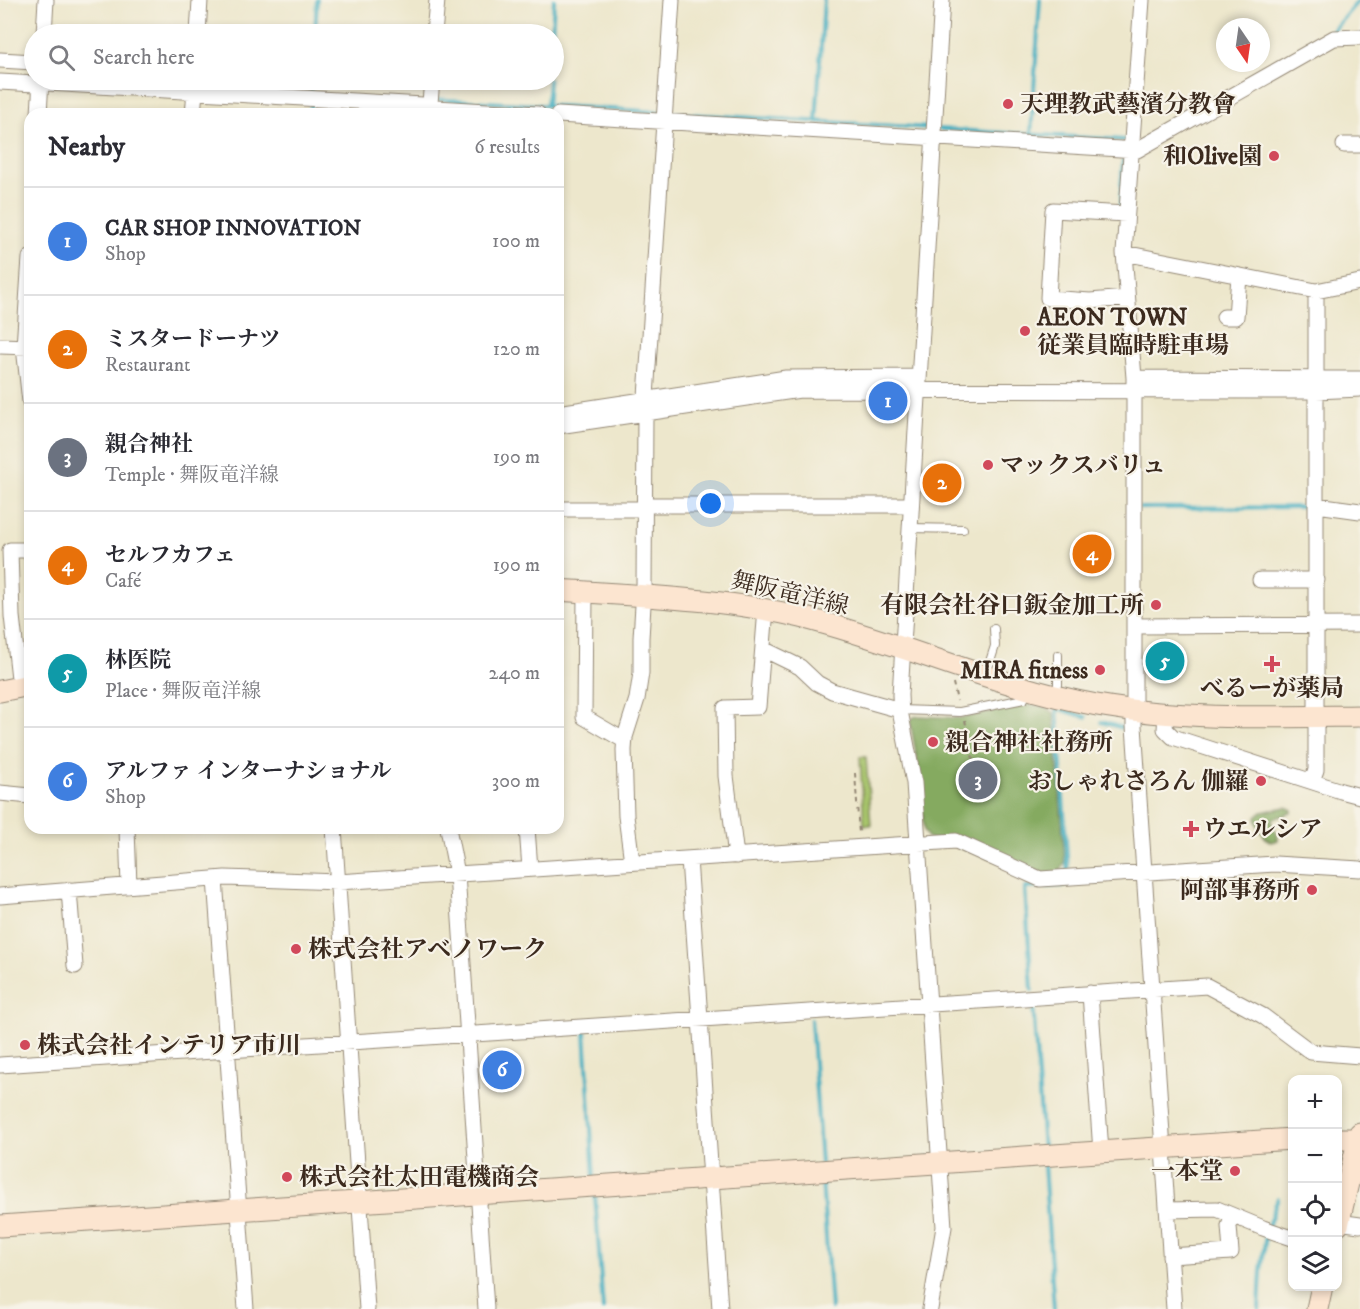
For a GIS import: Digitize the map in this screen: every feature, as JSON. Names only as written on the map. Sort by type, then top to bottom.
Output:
[{"type":"street","points":[[45,24],[46,0]]},
{"type":"street","points":[[199,24],[201,0]]},
{"type":"street","points":[[435,24],[437,0]]},
{"type":"street","points":[[632,862],[625,805],[625,739],[640,682],[644,597],[646,406],[672,0]]},
{"type":"street","points":[[930,1309],[944,1227],[912,770],[900,710],[942,0]]},
{"type":"street","points":[[1142,0],[1124,253],[1133,384],[1134,711],[1174,1309]]},
{"type":"street","points":[[564,115],[665,116],[934,132],[1137,150],[1334,38],[1360,38]]},
{"type":"street","points":[[0,60],[24,61]]},
{"type":"street","points":[[0,82],[24,82]]},
{"type":"street","points":[[39,108],[40,90]]},
{"type":"street","points":[[193,108],[195,90]]},
{"type":"street","points":[[279,90],[430,99],[495,108]]},
{"type":"street","points":[[1344,145],[1360,145]]},
{"type":"street","points":[[1126,214],[1053,210],[1048,298],[1090,301],[1127,298]]},
{"type":"street","points":[[1124,253],[1316,291],[1360,282]]},
{"type":"street","points":[[1224,316],[1236,316],[1239,276]]},
{"type":"street","points":[[1312,781],[1316,770],[1316,291]]},
{"type":"street","points":[[0,346],[24,347]]},
{"type":"street","points":[[1316,385],[1360,379]]},
{"type":"street","points":[[564,413],[800,390],[918,383],[1316,385],[1360,389]]},
{"type":"street","points":[[564,425],[646,406]]},
{"type":"street","points":[[564,509],[911,505]]},
{"type":"street","points":[[1317,505],[1360,512]]},
{"type":"street","points":[[17,688],[5,555],[10,550],[24,550]]},
{"type":"street","points":[[1260,580],[1317,579]]},
{"type":"street","name":"舞阪竜洋線","points":[[564,591],[721,603],[766,609],[820,622],[1028,689],[1134,711],[1212,717],[1360,716]]},
{"type":"street","points":[[585,592],[584,717],[625,739]]},
{"type":"street","points":[[736,856],[726,776],[725,708],[758,707],[766,609]]},
{"type":"street","points":[[1134,626],[1360,625]]},
{"type":"street","points":[[763,649],[800,667],[818,683],[832,691],[900,710]]},
{"type":"street","points":[[1166,714],[1165,729],[1173,737],[1360,796]]},
{"type":"street","points":[[0,793],[24,795]]},
{"type":"street","points":[[127,834],[129,886]]},
{"type":"street","points":[[334,834],[367,1309]]},
{"type":"street","points":[[449,834],[457,874],[486,1309]]},
{"type":"street","points":[[527,834],[530,869]]},
{"type":"street","points":[[0,896],[215,879],[338,882],[956,841],[1040,879],[1275,864],[1360,868]]},
{"type":"street","points":[[689,859],[720,1309]]},
{"type":"street","points":[[215,879],[246,1309]]},
{"type":"street","points":[[69,890],[75,966]]},
{"type":"street","points":[[0,1065],[1207,986],[1263,1016],[1311,1052],[1360,1056]]},
{"type":"street","points":[[1090,993],[1101,1152]]},
{"type":"street","points":[[1342,1202],[1354,1138]]},
{"type":"street","points":[[0,1226],[1288,1139]]},
{"type":"street","points":[[1167,1210],[1217,1209],[1290,1237]]},
{"type":"street","points":[[1170,1256],[1231,1252],[1229,1226],[1233,1216]]},
{"type":"street","points":[[1342,1223],[1360,1225]]},
{"type":"street","points":[[1317,1309],[1321,1291]]},
{"type":"lane","points":[[910,528],[963,529]]},
{"type":"lane","points":[[985,675],[994,646],[994,629]]},
{"type":"lane","points":[[1056,696],[1058,655]]},
{"type":"lane","points":[[900,710],[960,712],[1024,699],[1028,689]]},
{"type":"path","points":[[955,665],[952,676],[960,712]]},
{"type":"path","points":[[966,722],[973,759]]},
{"type":"path","points":[[855,773],[860,847]]},
{"type":"green space","points":[[1024,705],[1044,707],[1054,713],[1065,863],[1060,872],[1047,875],[928,838],[924,830],[919,769],[910,721],[920,716],[960,718]]},
{"type":"green space","points":[[860,757],[866,757],[871,825],[864,825]]},
{"type":"green space","points":[[1286,807],[1292,810],[1291,813],[1272,819],[1278,840],[1271,842],[1260,831],[1256,817],[1262,812]]},
{"type":"waterway","points":[[316,24],[317,0]]},
{"type":"waterway","points":[[553,24],[554,0]]},
{"type":"waterway","points":[[816,122],[824,0]]},
{"type":"waterway","points":[[1031,134],[1040,0]]},
{"type":"waterway","points":[[1328,33],[1359,0]]},
{"type":"waterway","points":[[311,90],[311,95]]},
{"type":"waterway","points":[[547,106],[548,90]]},
{"type":"waterway","points":[[433,99],[662,112]]},
{"type":"waterway","points":[[311,103],[311,108]]},
{"type":"waterway","points":[[670,113],[932,128]]},
{"type":"waterway","points":[[939,129],[1124,140]]},
{"type":"waterway","points":[[1120,207],[1123,160]]},
{"type":"waterway","points":[[1140,508],[1311,507]]},
{"type":"waterway","points":[[1068,872],[1057,708],[1086,717]]},
{"type":"waterway","points":[[1102,722],[1126,729]]},
{"type":"waterway","points":[[1032,990],[1025,888],[1069,885],[1069,882]]},
{"type":"waterway","points":[[1033,1004],[1043,1149]]},
{"type":"waterway","points":[[811,1020],[821,1163]]},
{"type":"waterway","points":[[585,1032],[594,1178]]},
{"type":"waterway","points":[[1044,1164],[1054,1309]]},
{"type":"waterway","points":[[822,1179],[831,1309]]},
{"type":"waterway","points":[[595,1194],[603,1309]]},
{"type":"waterway","points":[[1268,1226],[1278,1198]]},
{"type":"waterway","points":[[1259,1309],[1266,1234]]},
{"type":"place","name":"天理教武藝濱分教會","points":[[1008,104]]},
{"type":"place","name":"和Olive園","points":[[1274,156]]},
{"type":"place","name":"AEON TOWN 従業員臨時駐車場","points":[[1025,331]]},
{"type":"place","name":"CAR SHOP INNOVATION","points":[[888,401]]},
{"type":"place","name":"マックスバリュ","points":[[988,465]]},
{"type":"place","name":"ミスタードーナツ","points":[[942,483]]},
{"type":"place","name":"セルフカフェ","points":[[1092,554]]},
{"type":"place","name":"有限会社谷口鈑金加工所","points":[[1156,605]]},
{"type":"place","name":"林医院","points":[[1165,661]]},
{"type":"place","name":"べるーが薬局","points":[[1272,664]]},
{"type":"place","name":"MIRA fitness","points":[[1100,670]]},
{"type":"place","name":"親合神社社務所","points":[[933,742]]},
{"type":"place","name":"親合神社","points":[[978,780]]},
{"type":"place","name":"おしゃれさろん 伽羅","points":[[1261,781]]},
{"type":"place","name":"ウエルシア","points":[[1191,829]]},
{"type":"place","name":"阿部事務所","points":[[1312,890]]},
{"type":"place","name":"株式会社アベノワーク","points":[[296,949]]},
{"type":"place","name":"株式会社インテリア市川","points":[[25,1045]]},
{"type":"place","name":"アルファ インターナショナル","points":[[502,1070]]},
{"type":"place","name":"一本堂","points":[[1235,1171]]},
{"type":"place","name":"株式会社太田電機商会","points":[[287,1177]]}]
